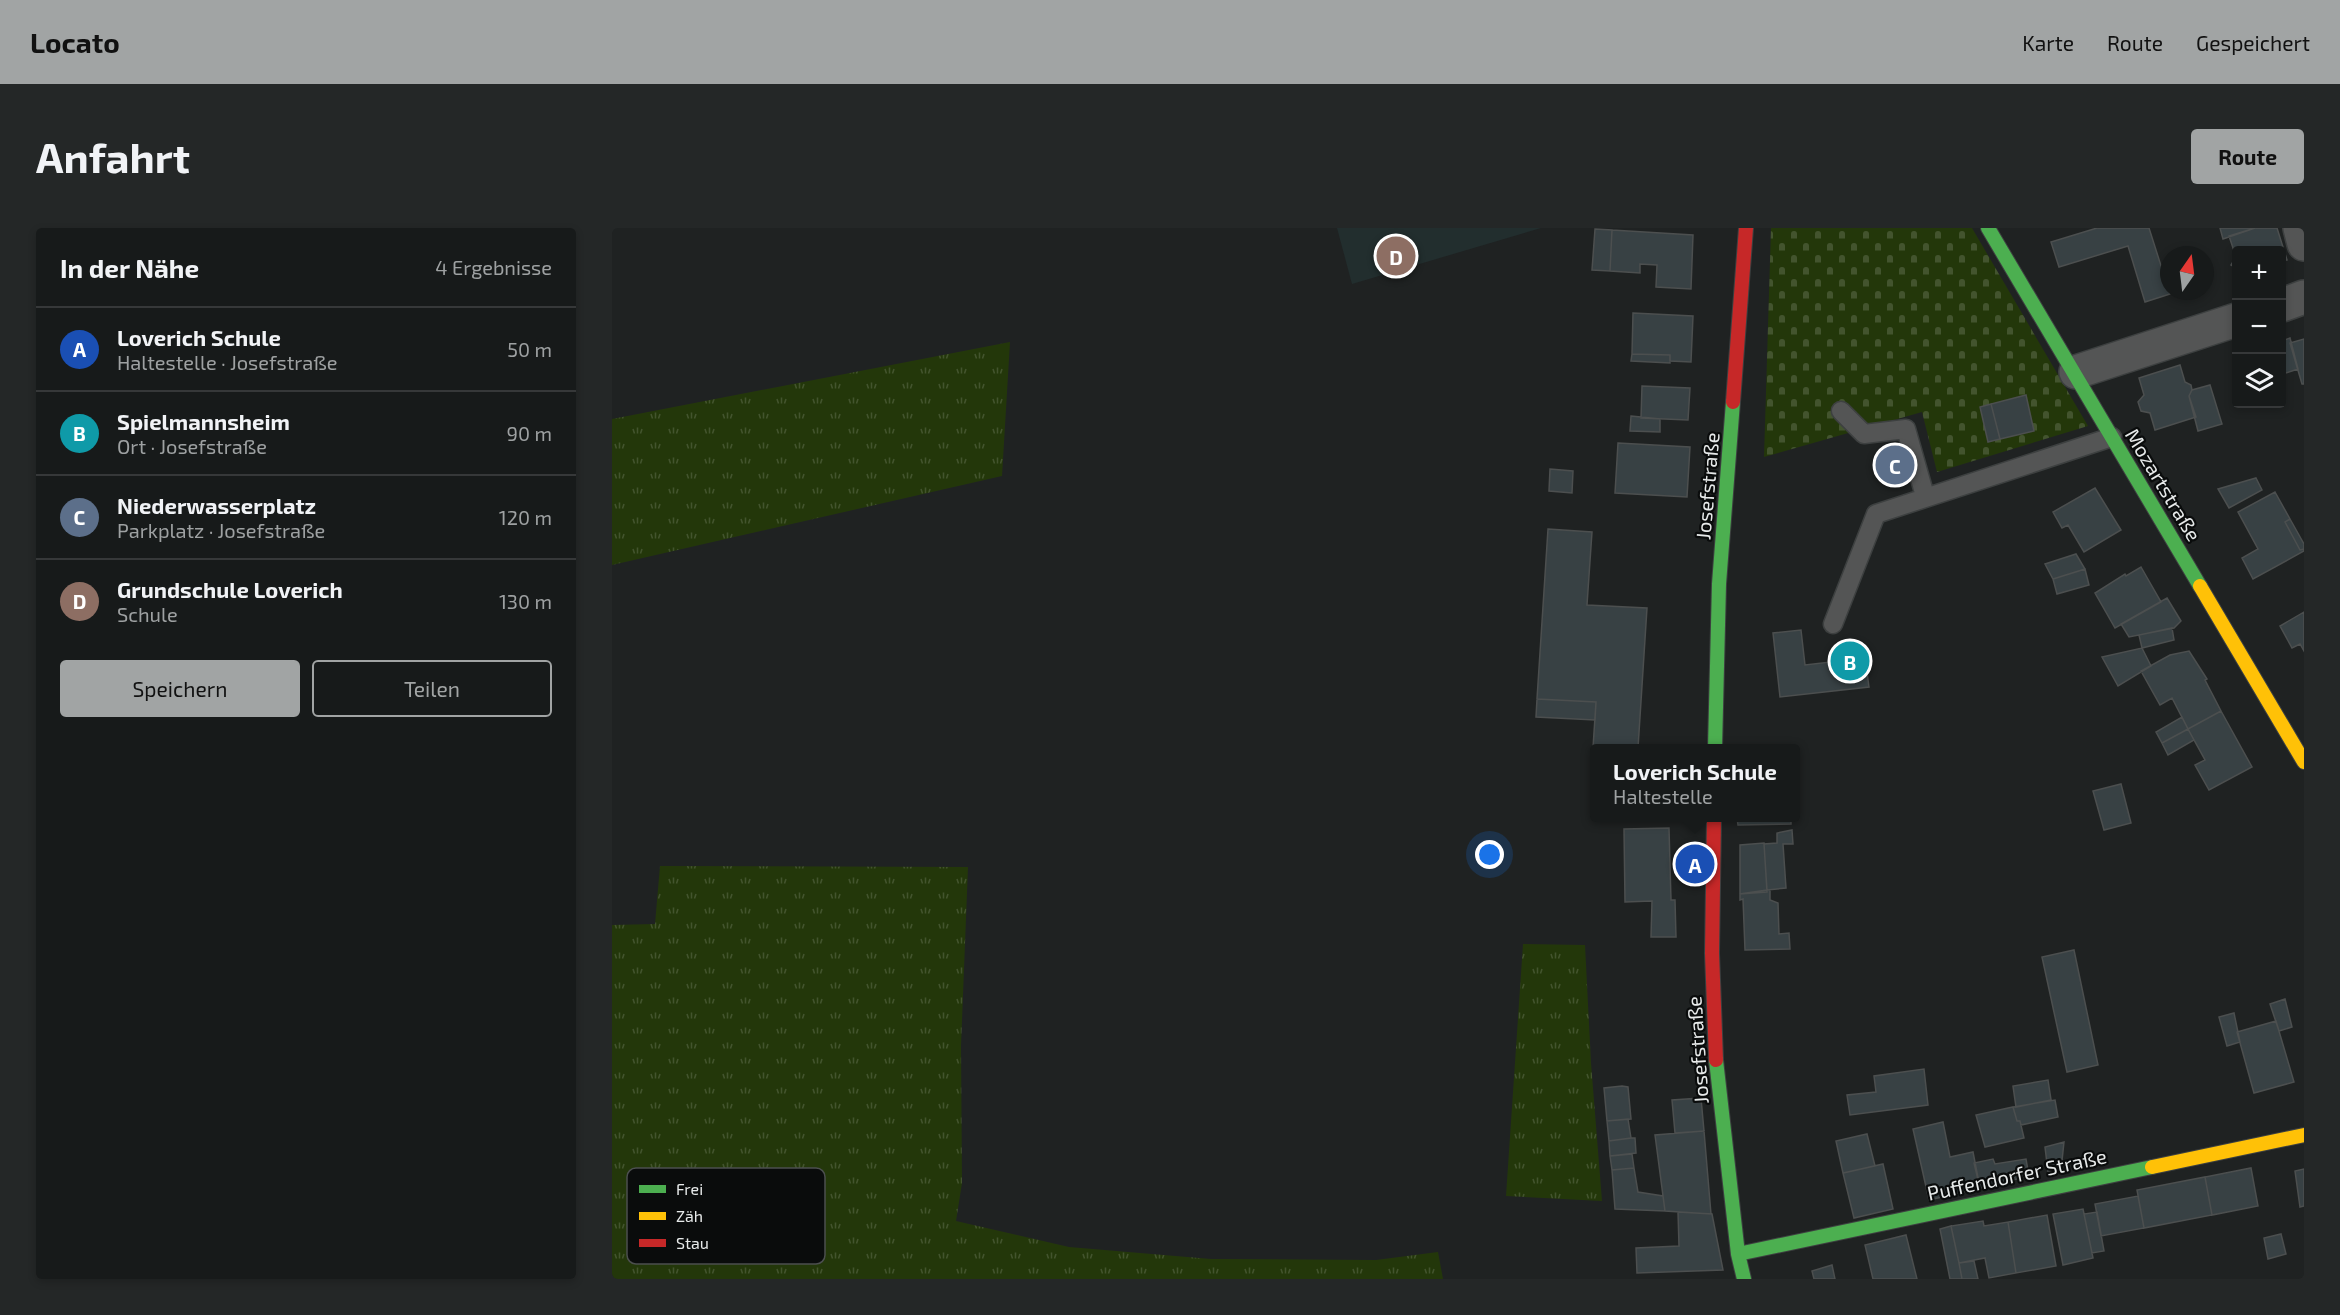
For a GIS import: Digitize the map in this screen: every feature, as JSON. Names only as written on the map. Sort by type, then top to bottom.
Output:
[{"type":"street","name":"Josefstraße","points":[[1715,744],[1719,584],[1746,228]]},
{"type":"street","name":"Mozartstraße","points":[[1988,228],[2076,372],[2304,762]]},
{"type":"street","points":[[2300,228],[2304,244]]},
{"type":"street","points":[[2286,304],[2304,297]]},
{"type":"street","points":[[2076,372],[2232,321]]},
{"type":"street","name":"Josefstraße","points":[[1714,822],[1712,953],[1716,1058],[1737,1254],[1744,1279]]},
{"type":"street","name":"Puffendorfer Straße","points":[[1737,1254],[2304,1135]]},
{"type":"lane","points":[[1841,411],[1864,434],[1906,429],[1925,496]]},
{"type":"lane","points":[[1833,624],[1876,514],[1925,496],[2112,437]]},
{"type":"shaded area","points":[[1337,228],[1541,228],[1352,284]]},
{"type":"green space","points":[[1771,228],[1972,228],[2088,426],[1937,472],[1922,412],[1764,457]]},
{"type":"green space","points":[[1010,342],[1002,476],[612,565],[612,419]]},
{"type":"green space","points":[[660,866],[968,867],[961,1046],[962,1183],[956,1221],[1069,1247],[1211,1259],[1376,1260],[1438,1252],[1443,1279],[612,1279],[612,925],[655,924]]},
{"type":"green space","points":[[1523,944],[1585,945],[1591,1063],[1602,1201],[1506,1196]]},
{"type":"building","points":[[2097,228],[2149,228],[2160,263],[2160,297],[2145,302],[2128,246],[2059,267],[2051,242]]},
{"type":"building","points":[[2220,228],[2255,228],[2223,239]]},
{"type":"building","points":[[2255,228],[2277,228],[2283,246],[2232,246],[2229,236]]},
{"type":"building","points":[[1595,229],[1612,230],[1610,271],[1592,270]]},
{"type":"building","points":[[1612,230],[1693,235],[1691,289],[1656,287],[1657,265],[1640,264],[1640,273],[1610,271]]},
{"type":"building","points":[[1633,313],[1693,316],[1691,362],[1670,361],[1670,355],[1632,354]]},
{"type":"building","points":[[2290,338],[2298,369],[2286,373],[2286,354],[2286,340]]},
{"type":"building","points":[[2304,339],[2304,384],[2302,384],[2290,343]]},
{"type":"building","points":[[1632,354],[1670,355],[1670,363],[1631,361]]},
{"type":"building","points":[[2180,365],[2185,382],[2191,385],[2192,390],[2189,396],[2196,417],[2155,430],[2150,413],[2141,411],[2138,402],[2144,395],[2139,378]]},
{"type":"building","points":[[2210,385],[2222,424],[2198,431],[2189,396],[2192,390]]},
{"type":"building","points":[[1642,386],[1690,388],[1688,420],[1641,418]]},
{"type":"building","points":[[2026,395],[2034,431],[2000,439],[1991,404]]},
{"type":"building","points":[[1991,404],[2000,439],[1988,442],[1980,407]]},
{"type":"building","points":[[1631,416],[1660,419],[1660,432],[1630,431]]},
{"type":"building","points":[[1618,443],[1690,447],[1687,497],[1615,493]]},
{"type":"building","points":[[1550,469],[1573,471],[1572,493],[1549,491]]},
{"type":"building","points":[[2256,478],[2262,490],[2229,508],[2218,489]]},
{"type":"building","points":[[2095,488],[2121,530],[2084,552],[2068,525],[2062,528],[2053,512]]},
{"type":"building","points":[[2275,492],[2290,519],[2285,522],[2300,550],[2304,549],[2304,551],[2253,579],[2242,558],[2258,549],[2238,512]]},
{"type":"building","points":[[2290,519],[2304,544],[2304,549],[2300,550],[2285,522]]},
{"type":"building","points":[[1548,529],[1592,532],[1587,605],[1647,608],[1638,744],[1593,744],[1596,702],[1537,699]]},
{"type":"building","points":[[2076,554],[2085,569],[2053,579],[2045,564]]},
{"type":"building","points":[[2141,567],[2161,602],[2115,628],[2095,593]]},
{"type":"building","points":[[2085,569],[2089,585],[2057,594],[2053,579]]},
{"type":"building","points":[[2167,598],[2181,621],[2174,628],[2129,637],[2121,624]]},
{"type":"building","points":[[2304,612],[2304,651],[2300,644],[2292,648],[2280,626]]},
{"type":"building","points":[[2172,628],[2174,640],[2142,648],[2139,635]]},
{"type":"building","points":[[1801,630],[1805,665],[1865,658],[1869,687],[1780,697],[1773,633]]},
{"type":"building","points":[[2142,648],[2151,666],[2118,686],[2102,657]]},
{"type":"building","points":[[2189,651],[2207,679],[2205,680],[2221,711],[2188,729],[2172,698],[2160,705],[2141,671],[2170,655]]},
{"type":"building","points":[[1537,699],[1596,702],[1595,720],[1536,717]]},
{"type":"building","points":[[2221,711],[2252,767],[2209,790],[2195,765],[2205,760],[2188,729]]},
{"type":"building","points":[[2182,717],[2188,729],[2162,743],[2156,732]]},
{"type":"building","points":[[2188,729],[2194,740],[2168,755],[2162,743]]},
{"type":"building","points":[[2121,784],[2131,823],[2104,830],[2093,791]]},
{"type":"building","points":[[1738,822],[1791,822],[1791,824],[1738,825]]},
{"type":"building","points":[[1669,828],[1671,900],[1675,900],[1676,937],[1651,937],[1652,901],[1625,902],[1624,829]]},
{"type":"building","points":[[1792,830],[1793,844],[1783,844],[1786,888],[1767,890],[1764,844],[1777,843],[1777,833]]},
{"type":"building","points":[[1764,843],[1767,892],[1740,894],[1740,845]]},
{"type":"building","points":[[1770,890],[1770,900],[1778,903],[1779,934],[1789,933],[1790,949],[1745,950],[1743,899],[1740,900],[1740,894]]},
{"type":"building","points":[[2074,950],[2098,1065],[2067,1072],[2042,957]]},
{"type":"building","points":[[2285,999],[2292,1027],[2279,1031],[2270,1004]]},
{"type":"building","points":[[2234,1013],[2240,1042],[2227,1046],[2219,1017]]},
{"type":"building","points":[[2276,1021],[2294,1082],[2254,1093],[2237,1032]]},
{"type":"building","points":[[1924,1069],[1928,1105],[1850,1115],[1847,1095],[1876,1092],[1874,1076]]},
{"type":"building","points":[[2048,1080],[2051,1100],[2016,1107],[2013,1086]]},
{"type":"building","points":[[1628,1087],[1631,1119],[1607,1121],[1604,1088]]},
{"type":"building","points":[[1701,1098],[1704,1131],[1675,1133],[1672,1100]]},
{"type":"building","points":[[2055,1100],[2058,1117],[2021,1125],[2020,1121],[2017,1121],[2013,1107]]},
{"type":"building","points":[[2013,1107],[2017,1121],[2020,1121],[2024,1138],[1985,1147],[1976,1115]]},
{"type":"building","points":[[1628,1119],[1631,1138],[1609,1141],[1607,1121]]},
{"type":"building","points":[[1943,1122],[1950,1157],[1973,1152],[1980,1188],[1929,1200],[1913,1129]]},
{"type":"building","points":[[1704,1131],[1711,1214],[1665,1211],[1655,1135]]},
{"type":"building","points":[[1867,1134],[1875,1166],[1843,1173],[1836,1141]]},
{"type":"building","points":[[1635,1138],[1636,1153],[1610,1156],[1609,1141]]},
{"type":"building","points":[[2064,1142],[2061,1170],[2048,1172],[2045,1147]]},
{"type":"building","points":[[1632,1154],[1634,1168],[1612,1170],[1610,1156]]},
{"type":"building","points":[[1993,1159],[1995,1164],[2026,1159],[2029,1176],[1980,1188],[1974,1163]]},
{"type":"building","points":[[1883,1164],[1893,1209],[1854,1218],[1843,1173]]},
{"type":"building","points":[[1634,1168],[1638,1192],[1663,1196],[1665,1211],[1615,1209],[1612,1170]]},
{"type":"building","points":[[2251,1168],[2258,1206],[2212,1215],[2205,1177]]},
{"type":"building","points":[[2304,1169],[2304,1206],[2300,1207],[2295,1171]]},
{"type":"building","points":[[2205,1177],[2212,1215],[2144,1228],[2137,1190]]},
{"type":"building","points":[[2138,1196],[2144,1228],[2101,1236],[2095,1204]]},
{"type":"building","points":[[2083,1209],[2093,1258],[2063,1265],[2053,1214]]},
{"type":"building","points":[[1678,1212],[1712,1214],[1723,1270],[1637,1273],[1636,1248],[1679,1246]]},
{"type":"building","points":[[2097,1212],[2104,1251],[2092,1253],[2084,1214]]},
{"type":"building","points":[[2047,1215],[2056,1266],[2016,1273],[2008,1222]]},
{"type":"building","points":[[1983,1221],[1984,1226],[2008,1222],[2016,1273],[1989,1278],[1985,1258],[1959,1263],[1951,1226]]},
{"type":"building","points":[[1951,1226],[1962,1279],[1950,1279],[1940,1229]]},
{"type":"building","points":[[2281,1234],[2286,1254],[2268,1259],[2264,1238]]},
{"type":"building","points":[[1906,1235],[1917,1279],[1873,1279],[1865,1245]]},
{"type":"building","points":[[1974,1261],[1978,1279],[1962,1279],[1959,1263]]},
{"type":"building","points":[[1832,1265],[1835,1279],[1814,1279],[1812,1271]]},
{"type":"traffic: fast","points":[[1988,228],[2200,586]]},
{"type":"traffic: fast","points":[[1715,744],[1719,584],[1733,402]]},
{"type":"traffic: fast","points":[[1716,1060],[1738,1254],[1744,1279]]},
{"type":"traffic: fast","points":[[1738,1254],[2152,1167]]},
{"type":"traffic: slow","points":[[2200,586],[2304,762]]},
{"type":"traffic: slow","points":[[2152,1167],[2304,1135]]},
{"type":"traffic: jam","points":[[1733,402],[1746,228]]},
{"type":"traffic: jam","points":[[1714,822],[1712,953],[1716,1060]]},
{"type":"place","name":"Grundschule Loverich","points":[[1396,256]]},
{"type":"place","name":"Niederwasserplatz","points":[[1895,465]]},
{"type":"place","name":"Spielmannsheim","points":[[1850,661]]},
{"type":"place","name":"Loverich Schule","points":[[1695,864]]}]
